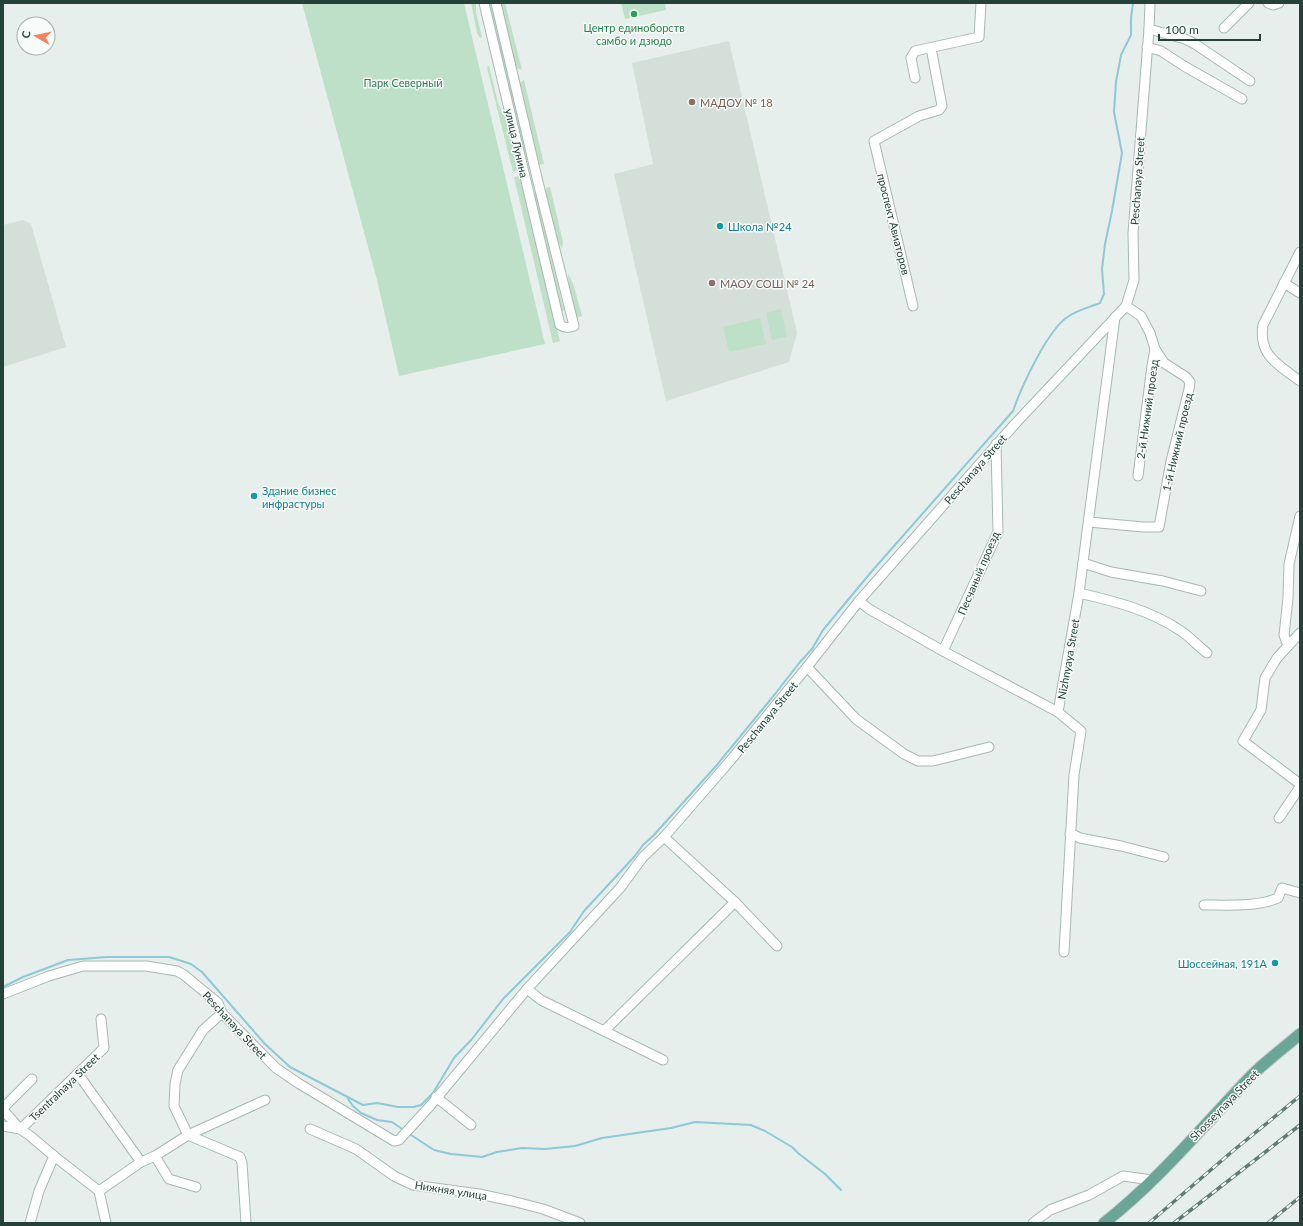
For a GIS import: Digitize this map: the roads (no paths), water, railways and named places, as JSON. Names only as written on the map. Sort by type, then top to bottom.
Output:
[{"type":"main road","name":"Shosseynaya Street","points":[[1104,1223],[1127,1205],[1253,1075],[1300,1034]]},
{"type":"street","name":"улица Лунина","points":[[484,3],[527,185],[538,182],[496,3]]},
{"type":"street","name":"Peschanaya Street","points":[[3,994],[48,976],[83,966],[146,966],[177,971],[218,1003],[222,1013],[276,1068],[298,1083],[394,1140],[399,1140],[430,1106],[526,989],[620,888],[643,857],[664,837],[730,761],[808,667],[859,601],[996,444],[1126,306],[1134,280],[1133,233],[1150,3]]},
{"type":"street","points":[[1224,28],[1249,3]]},
{"type":"street","points":[[1268,3],[1273,5],[1279,3]]},
{"type":"street","points":[[915,78],[910,58],[916,51],[979,37],[981,7]]},
{"type":"street","points":[[1149,29],[1185,39],[1195,44],[1250,81]]},
{"type":"street","points":[[1147,47],[1161,51],[1184,66],[1242,98]]},
{"type":"street","name":"проспект Авиаторов","points":[[913,306],[874,141],[919,116],[939,110],[942,106],[931,48]]},
{"type":"street","points":[[527,185],[560,325],[569,328],[574,326],[538,182]]},
{"type":"street","points":[[1300,252],[1263,325],[1261,335],[1264,348],[1270,358],[1300,381]]},
{"type":"street","points":[[1284,283],[1300,293]]},
{"type":"street","name":"2-й Нижний проезд","points":[[1126,306],[1141,316],[1150,333],[1155,349],[1138,476]]},
{"type":"street","name":"Nizhnyaya Street","points":[[1064,952],[1074,776],[1081,731],[1058,712],[1079,593],[1115,317]]},
{"type":"street","name":"1-й Нижний проезд","points":[[1089,522],[1159,527],[1171,461],[1190,382],[1186,377],[1164,363],[1155,349]]},
{"type":"street","name":"Песчаный проезд","points":[[943,651],[998,532],[996,444]]},
{"type":"street","points":[[1288,646],[1284,635],[1288,598],[1289,564],[1300,516]]},
{"type":"street","points":[[1083,563],[1111,572],[1163,581],[1201,591]]},
{"type":"street","points":[[1079,593],[1118,602],[1159,618],[1181,631],[1207,653]]},
{"type":"street","points":[[859,601],[869,609],[943,651],[1058,712]]},
{"type":"street","points":[[1279,818],[1300,786],[1243,742],[1261,710],[1265,678],[1277,658],[1300,633]]},
{"type":"street","points":[[808,667],[856,719],[904,754],[918,762],[989,747]]},
{"type":"street","points":[[1070,834],[1080,838],[1121,846],[1164,857]]},
{"type":"street","points":[[664,837],[735,902],[778,946]]},
{"type":"street","points":[[1204,905],[1232,905],[1268,902],[1278,898],[1282,888],[1300,893]]},
{"type":"street","points":[[604,1032],[735,902]]},
{"type":"street","points":[[526,989],[541,1000],[663,1060]]},
{"type":"street","points":[[222,1013],[203,1030],[178,1070],[175,1084],[174,1106],[188,1135],[240,1157],[242,1163],[246,1223]]},
{"type":"street","name":"Tsentralnaya Street","points":[[20,1129],[104,1048],[101,1019]]},
{"type":"street","points":[[78,1074],[141,1162]]},
{"type":"street","name":"Tsentralnaya Street","points":[[32,1078],[3,1109],[20,1129],[99,1191]]},
{"type":"street","points":[[436,1097],[471,1125]]},
{"type":"street","points":[[106,1223],[99,1191],[141,1162],[155,1156],[188,1135],[265,1100]]},
{"type":"street","name":"Tsentralnaya Street","points":[[3,1126],[20,1129]]},
{"type":"street","name":"Нижняя улица","points":[[310,1129],[356,1149],[394,1176],[413,1185],[479,1194],[512,1201],[543,1209],[580,1223]]},
{"type":"street","points":[[30,1223],[39,1191],[54,1156]]},
{"type":"street","points":[[155,1156],[169,1179],[196,1187]]},
{"type":"street","points":[[1033,1223],[1050,1210],[1089,1195],[1123,1176],[1152,1180]]},
{"type":"waterway","points":[[3,987],[23,977],[68,960],[107,957],[169,957],[191,964],[202,972],[265,1044],[290,1067],[363,1105],[377,1103],[398,1107],[414,1107],[421,1105],[433,1093],[454,1058],[472,1039],[503,999],[570,932],[584,911],[716,766],[812,649],[823,630],[872,571],[1013,411],[1036,359],[1044,345],[1061,323],[1076,312],[1100,303],[1104,294],[1102,269],[1105,244],[1122,153],[1114,112],[1116,82],[1121,55],[1131,35],[1133,3]]},
{"type":"waterway","points":[[348,1099],[361,1113],[377,1120],[392,1122],[405,1131]]},
{"type":"waterway","points":[[408,1133],[434,1150],[451,1154],[482,1157],[497,1152],[522,1148],[545,1149],[575,1146],[602,1138],[671,1128],[695,1122],[751,1125],[765,1131],[792,1147],[825,1174],[841,1190]]},
{"type":"railway","points":[[1149,1223],[1300,1096]]},
{"type":"railway","points":[[1174,1223],[1300,1125]]},
{"type":"railway","points":[[1268,1223],[1300,1197]]},
{"type":"place","name":"Центр единоборств самбо и дзюдо","points":[[634,14]]},
{"type":"place","name":"МАДОУ № 18","points":[[692,102]]},
{"type":"place","name":"Школа №24","points":[[720,226]]},
{"type":"place","name":"МАОУ СОШ № 24","points":[[712,283]]},
{"type":"place","name":"Здание бизнес инфрастуры","points":[[254,496]]},
{"type":"place","name":"Шоссейная, 191А","points":[[1275,963]]},
{"type":"park label","name":"Парк Северный","points":[[403,82]]}]
